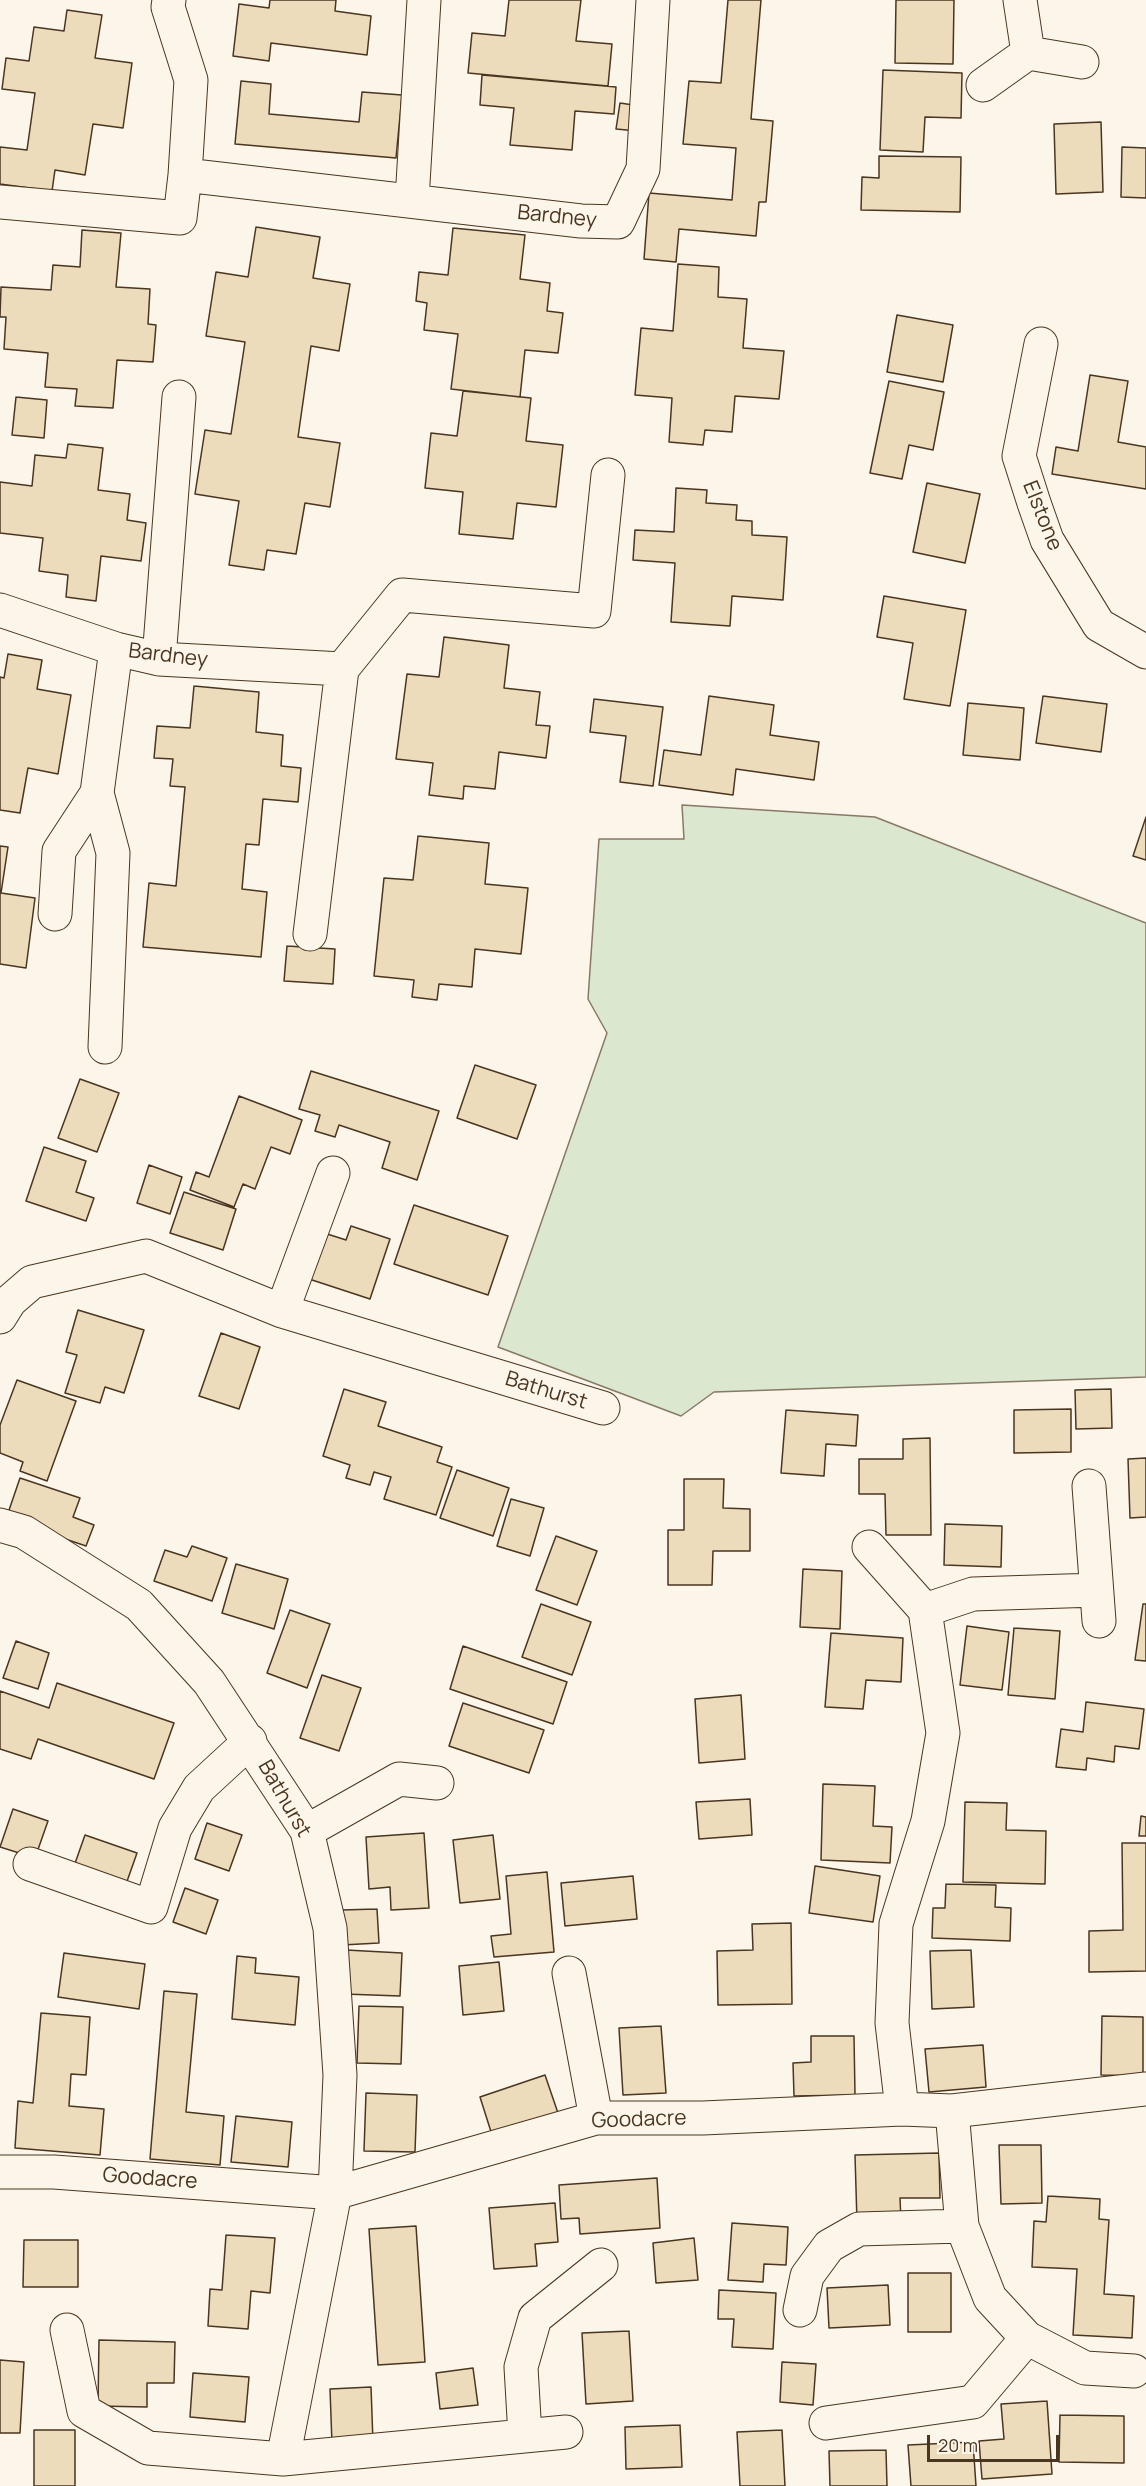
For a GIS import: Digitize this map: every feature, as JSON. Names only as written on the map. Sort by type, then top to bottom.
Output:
[{"type":"street","points":[[0,202],[180,218],[191,80],[168,7],[170,0]]},
{"type":"street","points":[[412,200],[424,0]]},
{"type":"street","name":"Bardney","points":[[185,175],[581,221],[618,222],[643,169],[653,0]]},
{"type":"street","points":[[1020,0],[1028,53]]},
{"type":"street","points":[[983,85],[1028,53],[1082,62]]},
{"type":"street","name":"Elstone","points":[[1041,344],[1019,456],[1034,503],[1047,540],[1099,625],[1146,652]]},
{"type":"street","points":[[159,659],[179,397]]},
{"type":"street","points":[[310,934],[342,669],[402,595],[594,611],[608,475]]},
{"type":"street","name":"Bardney","points":[[0,610],[6,614],[116,649],[159,659],[342,669]]},
{"type":"street","points":[[105,1047],[113,853],[97,793],[116,649]]},
{"type":"street","points":[[55,914],[59,851],[97,793]]},
{"type":"street","points":[[282,1311],[333,1173]]},
{"type":"street","name":"Bathurst","points":[[0,1317],[10,1301],[32,1282],[146,1256],[282,1311],[603,1408]]},
{"type":"street","points":[[925,1610],[973,1594],[1097,1605],[1089,1486]]},
{"type":"street","name":"Bathurst","points":[[0,1526],[24,1532],[139,1605],[209,1682],[250,1741],[307,1831],[331,1940],[340,2076],[335,2193]]},
{"type":"street","points":[[870,1547],[925,1610],[943,1733],[928,1821],[896,1924],[892,2023],[902,2109]]},
{"type":"street","points":[[30,1864],[151,1907],[175,1828],[199,1788],[250,1741]]},
{"type":"street","points":[[307,1831],[399,1779],[437,1783]]},
{"type":"street","points":[[569,1972],[596,2118]]},
{"type":"street","name":"Goodacre","points":[[0,2172],[54,2172],[335,2193],[596,2118],[703,2118],[902,2109],[952,2110],[1146,2089]]},
{"type":"street","points":[[952,2110],[962,2226],[990,2298],[1027,2338],[1085,2368],[1134,2371]]},
{"type":"street","points":[[283,2459],[335,2193]]},
{"type":"street","points":[[800,2310],[807,2276],[829,2247],[859,2229],[962,2226]]},
{"type":"street","points":[[525,2436],[521,2367],[535,2318],[601,2265]]},
{"type":"street","points":[[67,2330],[84,2411],[148,2448],[283,2459],[566,2432]]},
{"type":"street","points":[[826,2423],[973,2402],[1027,2338]]},
{"type":"green space","points":[[682,805],[875,817],[1146,923],[1146,1377],[714,1392],[681,1416],[498,1347],[607,1033],[588,999],[599,839],[684,839]]},
{"type":"building","points":[[270,0],[336,0],[335,11],[371,16],[367,55],[271,43],[269,61],[233,56],[239,4],[269,8]]},
{"type":"building","points":[[509,0],[581,0],[576,41],[612,44],[608,86],[468,73],[472,33],[505,36]]},
{"type":"building","points":[[728,0],[761,0],[751,119],[773,121],[766,202],[759,202],[756,236],[679,229],[676,262],[644,259],[649,193],[732,200],[736,148],[683,144],[689,81],[721,83]]},
{"type":"building","points":[[896,0],[954,0],[953,64],[895,63]]},
{"type":"building","points":[[67,10],[102,15],[95,58],[132,63],[123,128],[93,124],[85,175],[55,170],[52,191],[0,184],[0,147],[27,150],[35,93],[2,89],[6,58],[29,61],[34,27],[64,31]]},
{"type":"building","points":[[883,70],[962,73],[961,118],[925,117],[923,152],[880,150]]},
{"type":"building","points":[[482,75],[616,87],[614,114],[575,111],[572,150],[510,145],[514,108],[480,105]]},
{"type":"building","points":[[241,81],[271,84],[269,114],[359,122],[362,92],[402,95],[396,158],[235,144]]},
{"type":"building","points":[[620,103],[640,106],[637,131],[616,129]]},
{"type":"building","points":[[1101,122],[1103,192],[1056,194],[1054,124]]},
{"type":"building","points":[[1122,147],[1146,148],[1146,198],[1121,197]]},
{"type":"building","points":[[879,156],[961,157],[960,212],[861,210],[862,177],[879,178]]},
{"type":"building","points":[[256,227],[320,237],[313,278],[350,284],[339,351],[311,346],[298,437],[340,443],[330,507],[305,503],[296,554],[267,550],[264,570],[229,565],[239,501],[195,494],[205,430],[231,434],[245,342],[206,336],[216,272],[248,277]]},
{"type":"building","points":[[453,228],[525,235],[520,279],[550,283],[547,311],[563,313],[558,353],[525,350],[520,397],[451,389],[458,334],[424,330],[427,303],[416,301],[419,272],[448,275]]},
{"type":"building","points":[[82,230],[121,233],[116,287],[150,289],[148,324],[156,325],[153,362],[117,360],[113,408],[75,406],[77,389],[45,387],[48,353],[4,349],[6,317],[0,317],[1,287],[51,290],[53,265],[80,267]]},
{"type":"building","points":[[678,264],[719,267],[718,297],[747,299],[743,348],[784,351],[779,399],[735,396],[732,432],[705,430],[703,445],[669,442],[672,398],[635,395],[641,328],[673,331]]},
{"type":"building","points":[[897,315],[953,325],[943,382],[887,372]]},
{"type":"building","points":[[1090,375],[1128,381],[1118,442],[1146,447],[1146,489],[1052,474],[1056,447],[1078,451]]},
{"type":"building","points":[[889,381],[944,392],[933,450],[909,445],[902,479],[870,473]]},
{"type":"building","points":[[463,391],[531,398],[526,441],[563,445],[556,507],[517,503],[513,539],[459,534],[463,492],[425,488],[431,433],[457,436]]},
{"type":"building","points":[[16,397],[47,400],[44,438],[12,435]]},
{"type":"building","points":[[68,444],[103,448],[98,490],[130,494],[127,520],[146,523],[141,561],[101,556],[96,601],[66,597],[68,575],[39,571],[43,538],[0,533],[0,482],[32,486],[35,455],[66,458]]},
{"type":"building","points":[[927,483],[980,494],[965,563],[913,552]]},
{"type":"building","points":[[676,488],[707,490],[706,503],[737,505],[736,520],[752,521],[752,535],[787,537],[783,600],[732,596],[730,626],[671,622],[675,563],[633,560],[635,530],[674,532]]},
{"type":"building","points":[[884,596],[966,610],[950,706],[904,699],[913,643],[877,637]]},
{"type":"building","points":[[444,637],[509,645],[504,688],[540,692],[536,725],[550,726],[546,758],[499,752],[495,789],[464,786],[463,799],[429,795],[433,763],[396,759],[407,674],[439,677]]},
{"type":"building","points":[[8,654],[42,660],[37,689],[71,695],[58,774],[28,768],[20,813],[0,810],[0,677],[4,678]]},
{"type":"building","points":[[194,686],[259,692],[256,732],[283,735],[281,766],[301,768],[298,802],[263,799],[259,845],[246,844],[242,889],[267,892],[261,957],[143,947],[149,883],[176,886],[185,787],[170,786],[173,759],[154,758],[157,726],[190,728]]},
{"type":"building","points":[[709,696],[774,705],[770,735],[819,742],[814,780],[736,769],[733,795],[659,785],[664,750],[701,755]]},
{"type":"building","points":[[1043,696],[1107,704],[1101,752],[1036,743]]},
{"type":"building","points":[[594,699],[663,707],[653,786],[620,782],[626,736],[590,732]]},
{"type":"building","points":[[968,703],[1024,708],[1020,760],[963,755]]},
{"type":"building","points":[[1146,817],[1146,860],[1133,856]]},
{"type":"building","points":[[418,836],[489,843],[485,884],[528,888],[521,954],[475,949],[472,987],[439,984],[437,1000],[412,997],[414,980],[374,976],[384,878],[413,880]]},
{"type":"building","points":[[0,846],[8,847],[1,893],[35,898],[26,968],[0,964]]},
{"type":"building","points":[[287,946],[335,949],[333,984],[284,981]]},
{"type":"building","points":[[475,1065],[536,1085],[517,1139],[457,1118]]},
{"type":"building","points":[[311,1071],[439,1111],[417,1180],[382,1168],[390,1142],[339,1125],[335,1137],[315,1131],[320,1115],[299,1109]]},
{"type":"building","points":[[80,1079],[119,1093],[97,1152],[58,1138]]},
{"type":"building","points":[[239,1096],[302,1120],[290,1154],[271,1147],[255,1189],[243,1184],[234,1207],[190,1190],[196,1172],[209,1177]]},
{"type":"building","points":[[44,1147],[86,1161],[76,1192],[94,1198],[86,1221],[26,1201]]},
{"type":"building","points":[[149,1165],[182,1177],[170,1214],[137,1203]]},
{"type":"building","points":[[184,1192],[236,1209],[223,1250],[170,1233]]},
{"type":"building","points":[[414,1205],[508,1236],[488,1295],[394,1264]]},
{"type":"building","points":[[351,1226],[390,1239],[370,1299],[306,1278],[321,1232],[346,1240]]},
{"type":"building","points":[[78,1310],[144,1330],[124,1393],[105,1387],[100,1403],[65,1393],[77,1355],[66,1352]]},
{"type":"building","points":[[221,1333],[260,1347],[239,1409],[199,1396]]},
{"type":"building","points":[[17,1380],[76,1401],[47,1481],[20,1471],[23,1462],[0,1453],[0,1425]]},
{"type":"building","points":[[344,1389],[386,1402],[378,1426],[442,1447],[437,1462],[452,1467],[436,1515],[384,1499],[391,1477],[374,1472],[370,1485],[346,1478],[350,1465],[323,1456]]},
{"type":"building","points":[[1111,1389],[1112,1428],[1076,1429],[1075,1390]]},
{"type":"building","points":[[1071,1409],[1071,1452],[1014,1453],[1014,1410]]},
{"type":"building","points":[[786,1410],[858,1415],[856,1446],[826,1444],[824,1476],[781,1473]]},
{"type":"building","points":[[930,1438],[931,1535],[886,1535],[885,1494],[859,1494],[859,1459],[903,1459],[903,1439]]},
{"type":"building","points":[[1146,1458],[1146,1517],[1130,1518],[1128,1459]]},
{"type":"building","points":[[457,1470],[509,1488],[493,1536],[440,1518]]},
{"type":"building","points":[[20,1478],[80,1498],[73,1517],[94,1525],[86,1546],[6,1519]]},
{"type":"building","points":[[684,1479],[724,1479],[723,1508],[750,1509],[750,1551],[713,1551],[712,1585],[668,1585],[668,1530],[684,1530]]},
{"type":"building","points":[[511,1499],[544,1508],[530,1556],[497,1546]]},
{"type":"building","points":[[945,1524],[1002,1526],[1001,1567],[944,1565]]},
{"type":"building","points":[[556,1536],[597,1551],[577,1605],[536,1590]]},
{"type":"building","points":[[192,1546],[227,1558],[212,1601],[154,1581],[165,1550],[187,1557]]},
{"type":"building","points":[[236,1564],[288,1579],[274,1629],[222,1613]]},
{"type":"building","points":[[803,1569],[842,1571],[840,1629],[800,1627]]},
{"type":"building","points":[[541,1604],[591,1622],[572,1675],[522,1657]]},
{"type":"building","points":[[1143,1604],[1146,1604],[1146,1661],[1135,1660]]},
{"type":"building","points":[[290,1610],[330,1624],[307,1688],[267,1673]]},
{"type":"building","points":[[967,1626],[1009,1632],[1002,1690],[960,1685]]},
{"type":"building","points":[[1014,1628],[1060,1631],[1055,1699],[1008,1695]]},
{"type":"building","points":[[831,1633],[903,1638],[901,1682],[866,1680],[863,1709],[825,1707]]},
{"type":"building","points":[[16,1641],[49,1653],[38,1689],[3,1678]]},
{"type":"building","points":[[463,1646],[567,1682],[553,1724],[450,1689]]},
{"type":"building","points":[[322,1675],[361,1688],[339,1751],[300,1738]]},
{"type":"building","points":[[57,1683],[174,1723],[154,1779],[38,1739],[31,1759],[0,1749],[0,1691],[49,1708]]},
{"type":"building","points":[[741,1695],[745,1759],[699,1763],[695,1699]]},
{"type":"building","points":[[1086,1702],[1144,1709],[1139,1749],[1115,1746],[1114,1762],[1087,1758],[1086,1770],[1056,1767],[1061,1729],[1083,1732]]},
{"type":"building","points":[[463,1703],[544,1730],[529,1773],[449,1746]]},
{"type":"building","points":[[823,1784],[875,1786],[873,1826],[892,1827],[890,1863],[821,1860]]},
{"type":"building","points":[[750,1799],[752,1835],[699,1839],[696,1802]]},
{"type":"building","points":[[965,1802],[1007,1803],[1006,1830],[1046,1831],[1045,1884],[963,1882]]},
{"type":"building","points":[[13,1809],[48,1821],[35,1858],[0,1847]]},
{"type":"building","points":[[1141,1816],[1146,1817],[1146,1836],[1139,1836]]},
{"type":"building","points":[[207,1823],[242,1835],[229,1871],[195,1859]]},
{"type":"building","points":[[424,1833],[429,1908],[391,1910],[390,1887],[369,1889],[366,1837]]},
{"type":"building","points":[[85,1835],[137,1853],[125,1887],[73,1869]]},
{"type":"building","points":[[493,1835],[500,1899],[460,1903],[453,1840]]},
{"type":"building","points":[[1122,1843],[1146,1843],[1146,1971],[1089,1972],[1089,1931],[1123,1930]]},
{"type":"building","points":[[815,1866],[880,1876],[873,1922],[809,1913]]},
{"type":"building","points":[[547,1872],[554,1952],[494,1957],[491,1936],[511,1934],[506,1876]]},
{"type":"building","points":[[633,1876],[637,1919],[565,1926],[561,1883]]},
{"type":"building","points":[[946,1884],[996,1885],[995,1907],[1011,1908],[1010,1941],[932,1938],[933,1908],[945,1908]]},
{"type":"building","points":[[185,1888],[218,1900],[206,1934],[173,1922]]},
{"type":"building","points":[[377,1909],[379,1943],[342,1945],[341,1910]]},
{"type":"building","points":[[791,1923],[792,2004],[718,2005],[717,1951],[753,1950],[752,1924]]},
{"type":"building","points":[[346,1950],[402,1953],[400,1996],[344,1994]]},
{"type":"building","points":[[971,1950],[974,2007],[932,2009],[930,1951]]},
{"type":"building","points":[[64,1953],[145,1964],[139,2009],[58,1997]]},
{"type":"building","points":[[237,1956],[256,1958],[255,1973],[299,1977],[295,2025],[232,2019]]},
{"type":"building","points":[[499,1962],[504,2011],[463,2015],[459,1966]]},
{"type":"building","points":[[164,1991],[197,1994],[186,2112],[224,2116],[220,2165],[150,2159]]},
{"type":"building","points":[[359,2006],[403,2007],[401,2064],[357,2063]]},
{"type":"building","points":[[41,2013],[90,2017],[86,2075],[71,2074],[69,2106],[104,2109],[100,2155],[15,2148],[18,2101],[33,2103]]},
{"type":"building","points":[[1102,2016],[1143,2017],[1143,2076],[1101,2075]]},
{"type":"building","points":[[661,2026],[666,2093],[623,2095],[619,2028]]},
{"type":"building","points":[[811,2036],[854,2036],[855,2095],[794,2096],[793,2063],[811,2062]]},
{"type":"building","points":[[983,2045],[986,2087],[929,2092],[925,2049]]},
{"type":"building","points":[[545,2075],[559,2116],[493,2138],[480,2097]]},
{"type":"building","points":[[366,2093],[417,2095],[415,2152],[364,2151]]},
{"type":"building","points":[[236,2116],[292,2122],[288,2167],[231,2162]]},
{"type":"building","points":[[999,2145],[1041,2145],[1042,2203],[1001,2204]]},
{"type":"building","points":[[939,2153],[940,2198],[900,2198],[901,2221],[857,2222],[855,2155]]},
{"type":"building","points":[[657,2178],[660,2228],[580,2234],[579,2218],[561,2219],[559,2185]]},
{"type":"building","points":[[1048,2196],[1100,2199],[1099,2219],[1109,2220],[1104,2294],[1134,2296],[1132,2338],[1073,2335],[1077,2269],[1032,2267],[1034,2221],[1046,2222]]},
{"type":"building","points":[[555,2203],[558,2242],[535,2244],[537,2266],[494,2269],[489,2208]]},
{"type":"building","points":[[732,2223],[788,2227],[786,2265],[764,2264],[763,2282],[728,2280]]},
{"type":"building","points":[[416,2226],[425,2362],[378,2365],[369,2229]]},
{"type":"building","points":[[226,2235],[275,2238],[270,2293],[251,2291],[248,2329],[208,2326],[210,2289],[222,2290]]},
{"type":"building","points":[[694,2238],[698,2280],[656,2283],[653,2243]]},
{"type":"building","points":[[24,2240],[78,2240],[78,2287],[23,2287]]},
{"type":"building","points":[[908,2273],[951,2273],[951,2332],[908,2332]]},
{"type":"building","points":[[888,2285],[890,2325],[829,2328],[827,2288]]},
{"type":"building","points":[[719,2290],[776,2293],[773,2349],[732,2347],[734,2319],[718,2319]]},
{"type":"building","points":[[629,2331],[633,2401],[586,2404],[582,2333]]},
{"type":"building","points":[[99,2340],[175,2342],[174,2383],[147,2383],[147,2407],[98,2406]]},
{"type":"building","points":[[0,2360],[24,2362],[20,2433],[0,2433]]},
{"type":"building","points":[[782,2362],[816,2364],[813,2405],[780,2402]]},
{"type":"building","points":[[473,2368],[478,2405],[440,2409],[436,2373]]},
{"type":"building","points":[[193,2373],[249,2377],[245,2422],[190,2417]]},
{"type":"building","points":[[371,2387],[373,2442],[332,2444],[330,2389]]},
{"type":"building","points":[[1047,2401],[1052,2474],[982,2479],[979,2441],[1004,2439],[1001,2404]]},
{"type":"building","points":[[1060,2415],[1124,2416],[1124,2463],[1059,2462]]},
{"type":"building","points":[[680,2425],[682,2467],[626,2469],[625,2427]]},
{"type":"building","points":[[34,2430],[75,2430],[75,2486],[34,2486]]},
{"type":"building","points":[[782,2430],[785,2486],[740,2486],[737,2432]]},
{"type":"building","points":[[973,2442],[976,2486],[911,2486],[908,2445]]},
{"type":"building","points":[[886,2450],[887,2486],[830,2486],[829,2451]]}]
